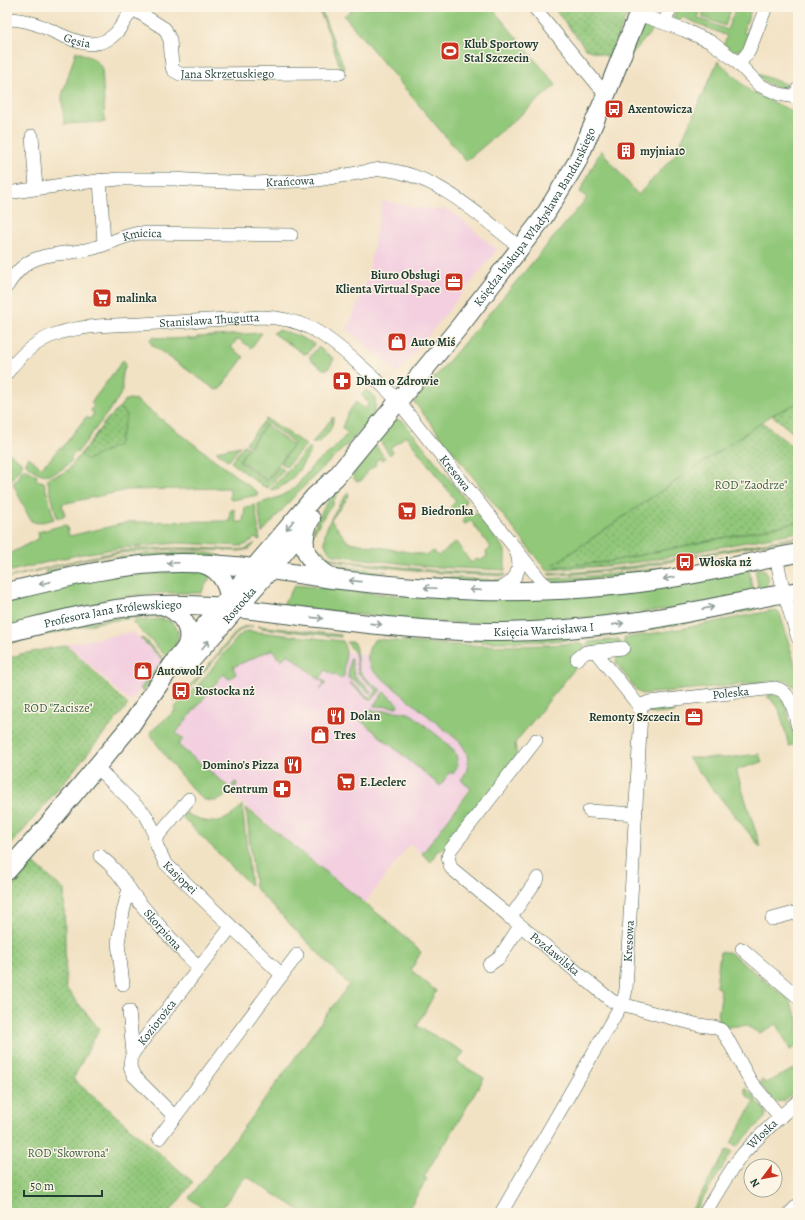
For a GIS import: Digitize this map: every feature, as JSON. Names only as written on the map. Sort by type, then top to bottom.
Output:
[{"type":"street","points":[[534,7],[606,95]]},
{"type":"street","points":[[664,23],[671,7]]},
{"type":"street","points":[[739,64],[749,51],[766,7]]},
{"type":"street","name":"Gęsia","points":[[7,19],[33,23],[78,42],[95,44],[102,42],[116,34],[133,8]]},
{"type":"street","name":"Jana Skrzetuskiego","points":[[133,8],[165,29],[170,40],[173,70],[180,74],[340,73]]},
{"type":"street","name":"Księdza biskupa Władysława Bandurskiego","points":[[398,401],[460,326],[543,218],[577,162],[640,11],[664,23],[710,42],[727,53],[759,85],[767,89],[795,97],[798,89]]},
{"type":"street","points":[[32,136],[36,188]]},
{"type":"street","name":"Krańcowa","points":[[7,193],[100,180],[151,178],[255,183],[317,180],[381,169],[392,170],[418,178],[449,192],[521,248]]},
{"type":"street","points":[[100,180],[104,244]]},
{"type":"street","name":"Kmicica","points":[[7,286],[19,270],[31,261],[48,256],[90,249],[122,237],[139,233],[291,234]]},
{"type":"street","name":"Stanisława Thugutta","points":[[7,372],[33,345],[64,331],[117,325],[262,317],[275,318],[305,325],[324,335],[372,376],[398,401]]},
{"type":"street","name":"Rostocka","points":[[7,871],[131,725],[181,673],[314,497],[336,477],[398,401]]},
{"type":"street","name":"Kresowa","points":[[398,401],[542,582],[555,590]]},
{"type":"street","name":"Rostocka","points":[[260,570],[308,522],[321,504],[336,477]]},
{"type":"street","points":[[308,522],[304,533],[307,554],[310,560],[320,571],[334,579]]},
{"type":"street","name":"Kresowa","points":[[494,591],[508,585],[517,573],[519,561],[512,544]]},
{"type":"street","points":[[7,592],[100,570],[149,564],[199,564],[405,587],[494,591],[555,590],[662,580],[798,553]]},
{"type":"street","points":[[776,557],[791,592],[798,638]]},
{"type":"street","points":[[199,564],[207,565],[217,572],[224,581],[228,609]]},
{"type":"street","name":"Księcia Warcisława I","points":[[260,570],[263,594],[270,605],[287,614]]},
{"type":"street","name":"Księcia Warcisława I","points":[[228,609],[287,614],[427,630],[489,632],[582,628],[641,620],[791,592]]},
{"type":"street","name":"Rostocka","points":[[161,605],[172,609],[184,620],[188,641],[184,651]]},
{"type":"street","name":"Profesora Jana Królewskiego","points":[[7,633],[123,608],[161,605],[228,609]]},
{"type":"street","name":"Rostocka","points":[[131,725],[184,651],[228,609]]},
{"type":"street","points":[[577,659],[586,652],[623,648]]},
{"type":"street","points":[[595,651],[639,706]]},
{"type":"street","name":"Poleska","points":[[639,706],[649,702],[775,688],[783,691],[788,697],[798,727]]},
{"type":"street","name":"Kresowa","points":[[501,1213],[621,1004],[626,990],[641,715],[639,706]]},
{"type":"street","name":"Pozdawilska","points":[[536,740],[451,849],[448,855],[449,863],[454,872],[606,997],[621,1004],[721,1030],[751,1082],[780,1117]]},
{"type":"street","name":"Kasjopei","points":[[96,767],[145,814],[152,827],[160,854],[165,863],[282,975]]},
{"type":"street","points":[[155,839],[189,799]]},
{"type":"street","points":[[589,811],[636,814]]},
{"type":"street","name":"Skorpiona","points":[[100,856],[115,868],[163,931],[199,968]]},
{"type":"street","points":[[489,965],[499,958],[515,922],[538,878]]},
{"type":"street","points":[[123,984],[118,943],[129,888]]},
{"type":"street","points":[[772,919],[798,912]]},
{"type":"street","name":"Koziorożca","points":[[174,1117],[134,1076],[129,1065],[133,1053],[231,927]]},
{"type":"street","points":[[742,949],[798,997]]},
{"type":"street","points":[[159,1138],[297,955]]},
{"type":"street","points":[[129,1011],[133,1053]]},
{"type":"street","name":"Włoska","points":[[705,1213],[741,1156],[761,1135],[798,1101]]},
{"type":"street","points":[[790,1213],[798,1205]]},
{"type":"shaded area","points":[[382,201],[426,209],[449,210],[497,250],[398,373],[347,329],[367,281]]},
{"type":"shaded area","points":[[133,632],[163,660],[130,702],[67,644]]},
{"type":"shaded area","points":[[273,644],[472,666],[556,670],[422,854],[410,844],[365,903],[163,739],[224,664]]},
{"type":"green space","points":[[318,7],[320,7],[345,69],[343,70],[340,67]]},
{"type":"green space","name":"Klub Sportowy Stal Szczecin","points":[[355,7],[491,7],[556,85],[466,161],[344,16]]},
{"type":"green space","points":[[553,7],[630,7],[609,57],[586,49]]},
{"type":"green space","points":[[677,7],[702,7],[698,18],[727,30],[736,7],[752,7],[743,32],[751,36],[744,49],[732,51],[724,44],[727,36],[682,17],[677,26],[673,19]]},
{"type":"green space","points":[[705,7],[732,7],[725,26],[702,17]]},
{"type":"green space","points":[[656,26],[626,61],[641,28]]},
{"type":"green space","points":[[76,51],[94,59],[102,68],[105,122],[64,124],[62,96]]},
{"type":"green space","points":[[718,61],[750,91],[798,114],[798,403],[772,415],[553,565],[555,567],[606,562],[798,522],[798,532],[647,561],[606,566],[546,570],[414,402],[587,198],[580,192],[601,150],[638,195],[675,155]]},
{"type":"green space","points":[[755,73],[791,86],[776,87],[767,83]]},
{"type":"green space","points":[[279,330],[296,335],[314,344],[308,353],[304,354],[273,333]]},
{"type":"green space","points":[[262,333],[251,348],[239,339],[236,340],[231,348],[244,357],[220,389],[216,390],[152,345],[150,340],[152,337],[168,339],[197,339],[197,337]]},
{"type":"green space","points":[[318,347],[334,359],[328,369],[323,369],[309,358]]},
{"type":"green space","points":[[123,360],[126,363],[122,377],[122,392],[77,453],[75,452],[70,459],[72,460],[69,464],[61,470],[51,474],[42,474],[26,464],[29,457],[41,468],[60,447],[62,448],[86,417],[90,419],[94,413],[90,410],[94,406],[91,403]]},
{"type":"green space","points":[[366,390],[373,395],[375,399],[375,408],[372,419],[297,493],[262,533],[258,504],[279,497],[295,488],[314,464],[333,450],[348,433],[342,428],[356,402],[365,409],[369,403],[361,395]]},
{"type":"green space","points":[[125,400],[136,400],[257,492],[258,495],[232,500],[230,499],[230,488],[127,490],[62,504],[65,516],[57,518],[47,478],[64,473],[69,469],[109,417],[110,418],[90,457],[97,456],[107,448],[115,440],[115,430],[127,415],[119,408]]},
{"type":"green space","points":[[798,403],[798,437],[772,415]]},
{"type":"green space","points":[[119,408],[127,415],[118,445],[87,460],[81,455],[105,422]]},
{"type":"green space","points":[[333,417],[331,428],[326,435],[317,443],[312,443]]},
{"type":"green space","points":[[266,419],[306,445],[286,467],[281,463],[293,445],[267,480],[240,460],[266,425],[292,445],[294,443],[267,423],[249,446],[246,443]]},
{"type":"green space","points":[[394,420],[404,422],[466,500],[460,509],[453,511],[451,509],[451,506],[456,501],[406,436],[390,448],[393,452],[390,455],[378,439]]},
{"type":"green space","name":"ROD \"Zaodrze\"","points":[[762,422],[798,451],[798,522],[606,562],[555,567],[553,565]]},
{"type":"green space","points":[[374,443],[385,458],[382,461],[380,458],[375,462],[376,465],[367,472],[361,481],[356,481],[352,477],[365,454]]},
{"type":"green space","points":[[244,445],[248,447],[239,461],[266,481],[268,481],[279,466],[284,470],[268,488],[261,485],[231,462]]},
{"type":"green space","points":[[240,446],[229,461],[216,451]]},
{"type":"green space","points":[[309,447],[311,450],[310,452],[294,476],[283,485],[270,490]]},
{"type":"green space","points":[[7,451],[20,461],[22,465],[11,480],[7,473]]},
{"type":"green space","points":[[23,469],[26,469],[37,476],[36,480],[44,482],[54,519],[38,523],[31,521],[13,484]]},
{"type":"green space","points":[[340,490],[333,501],[333,505],[327,511],[310,539],[318,519],[330,498]]},
{"type":"green space","points":[[348,492],[349,496],[331,520],[348,542],[426,555],[434,551],[438,556],[456,542],[471,563],[477,559],[480,561],[487,556],[486,552],[491,548],[471,521],[465,524],[462,522],[467,515],[476,513],[505,550],[505,570],[430,567],[334,555],[327,549],[325,533],[333,515]]},
{"type":"green space","points":[[255,505],[260,540],[255,538],[247,544],[241,546],[179,543],[119,548],[77,555],[7,572],[7,555],[39,538],[38,532],[64,525],[67,526],[69,536],[130,522],[230,521],[230,511],[234,509],[236,522],[243,522],[245,507]]},
{"type":"green space","points":[[797,538],[636,568],[577,574],[548,574],[636,566]]},
{"type":"green space","points":[[255,543],[250,549],[238,551],[174,549],[120,553],[85,559],[7,578],[77,560],[116,552],[139,549],[175,548],[237,550],[246,549]]},
{"type":"green space","points":[[322,550],[329,557],[338,560],[436,571],[505,574],[505,576],[441,573],[340,562],[329,559],[321,551]]},
{"type":"green space","points":[[198,552],[221,556],[46,576],[45,571],[121,557],[159,553]]},
{"type":"green space","points":[[317,552],[324,560],[333,565],[387,572],[367,574],[334,570],[313,554]]},
{"type":"green space","points":[[667,567],[652,573],[555,583],[548,579],[604,575]]},
{"type":"green space","points":[[755,568],[765,570],[769,579],[766,587],[759,591]]},
{"type":"green space","points":[[749,569],[753,593],[665,610],[535,624],[434,623],[282,606],[295,585],[412,597],[431,597]]},
{"type":"green space","points":[[196,570],[212,574],[201,593],[160,593],[127,596],[7,627],[7,598],[106,576]]},
{"type":"green space","points":[[430,577],[504,580],[500,583],[464,583]]},
{"type":"green space","points":[[756,607],[754,610],[662,628],[569,640],[475,642],[381,635],[387,634]]},
{"type":"green space","points":[[775,610],[780,614],[798,674],[798,697],[795,688],[787,680],[642,694],[638,692],[616,663],[617,656],[624,648],[624,638]]},
{"type":"green space","points":[[150,612],[171,615],[102,622],[7,644],[7,639],[58,627]]},
{"type":"green space","points":[[162,619],[170,621],[175,625],[178,635],[175,646],[167,657],[132,622]]},
{"type":"green space","points":[[253,626],[243,628],[238,632],[196,682],[175,702],[174,701],[198,677],[237,631],[243,627]]},
{"type":"green space","points":[[258,626],[341,635],[341,637],[262,628]]},
{"type":"green space","points":[[248,631],[343,641],[346,652],[344,676],[341,679],[326,670],[320,678],[326,683],[320,690],[324,683],[288,654],[282,660],[277,657],[273,649],[233,667],[236,674],[229,679],[223,674],[176,733],[183,739],[178,745],[230,788],[235,782],[237,783],[236,787],[234,786],[221,799],[215,801],[206,800],[198,795],[183,778],[158,746],[150,732],[175,711],[174,708],[199,684],[238,637],[244,632]]},
{"type":"green space","points":[[140,638],[144,639],[165,660],[143,692],[140,689],[163,660]]},
{"type":"green space","points":[[375,639],[478,646],[584,644],[585,649],[580,662],[515,743],[517,759],[447,849],[437,851],[431,862],[422,854],[471,789],[461,780],[468,766],[466,752],[460,742],[372,670],[368,662],[368,654]]},
{"type":"green space","points":[[619,639],[621,645],[588,648],[587,643],[589,642]]},
{"type":"green space","points":[[347,642],[353,642],[355,645],[358,667],[362,674],[381,690],[371,701],[349,683],[352,683],[370,698],[377,691],[358,673],[355,653]]},
{"type":"green space","name":"ROD \"Zacisze\"","points":[[67,645],[128,705],[7,850],[7,659],[21,654]]},
{"type":"green space","points":[[350,658],[354,675],[371,691],[370,693],[354,680],[348,678]]},
{"type":"green space","points":[[384,692],[398,704],[397,707],[373,706]]},
{"type":"green space","points":[[768,695],[778,696],[785,704],[796,744],[789,746],[779,709],[771,698],[768,698]]},
{"type":"green space","points":[[673,705],[674,712],[654,714],[651,710],[649,710],[650,708]]},
{"type":"green space","points":[[368,710],[393,711],[411,714],[451,748],[457,760],[457,767],[453,774],[450,772],[440,786],[360,720]]},
{"type":"green space","points":[[759,754],[762,762],[736,770],[761,848],[688,758],[726,758]]},
{"type":"green space","points":[[242,805],[251,886],[181,816],[187,812],[187,815],[211,822],[226,819],[235,813]]},
{"type":"green space","points":[[246,808],[387,921],[421,952],[411,970],[436,991],[417,1026],[464,1052],[457,1062],[484,1078],[424,1177],[427,1179],[406,1213],[304,1213],[246,1176],[218,1213],[210,1213],[189,1198],[263,1102],[349,985],[255,888]]},
{"type":"green space","name":"ROD \"Skowrona\"","points":[[29,859],[64,890],[66,988],[99,1029],[73,1079],[193,1182],[169,1213],[7,1213],[7,883]]},
{"type":"green space","points":[[720,952],[729,952],[788,999],[798,1018],[798,1046],[790,1050],[777,1024],[759,1033],[745,1025],[727,1027],[717,1023],[721,996],[719,988],[716,987]]},
{"type":"green space","points":[[798,1067],[798,1088],[784,1101],[775,1102],[760,1084],[762,1079],[764,1083]]},
{"type":"green space","points":[[744,1088],[747,1089],[764,1109],[766,1114],[765,1118],[737,1146],[731,1143],[754,1102],[747,1096]]},
{"type":"green space","points":[[727,1150],[732,1152],[694,1213],[691,1211]]},
{"type":"place","name":"Klub Sportowy Stal Szczecin","points":[[450,51]]},
{"type":"place","name":"Axentowicza","points":[[614,109]]},
{"type":"place","name":"myjnia10","points":[[626,151]]},
{"type":"place","name":"Biuro Obsługi Klienta Virtual Space","points":[[454,282]]},
{"type":"place","name":"malinka","points":[[102,298]]},
{"type":"place","name":"Auto Miś","points":[[397,342]]},
{"type":"place","name":"Dbam o Zdrowie","points":[[342,381]]},
{"type":"place","name":"Biedronka","points":[[407,511]]},
{"type":"place","name":"Włoska nż","points":[[685,562]]},
{"type":"place","name":"Autowolf","points":[[143,671]]},
{"type":"place","name":"Rostocka nż","points":[[181,691]]},
{"type":"place","name":"Dolan","points":[[336,716]]},
{"type":"place","name":"Remonty Szczecin","points":[[694,717]]},
{"type":"place","name":"Tres","points":[[320,735]]},
{"type":"place","name":"Domino's Pizza","points":[[293,765]]},
{"type":"place","name":"E.Leclerc","points":[[346,782]]},
{"type":"place","name":"Centrum","points":[[282,789]]}]
